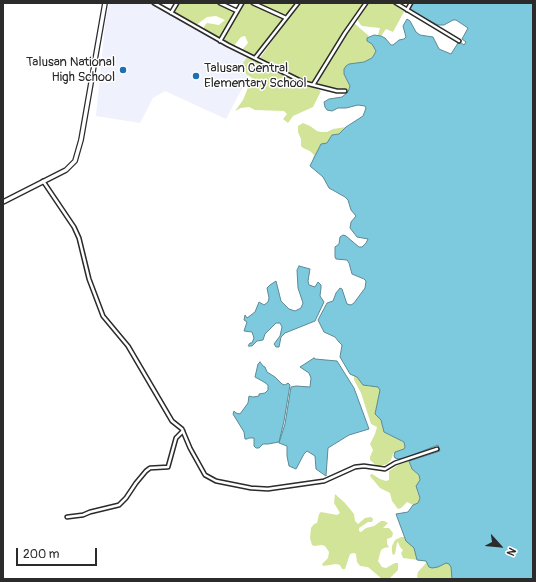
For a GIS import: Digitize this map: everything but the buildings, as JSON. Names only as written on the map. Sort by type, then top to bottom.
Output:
[{"type":"main road","points":[[3,202],[69,168],[77,158],[105,3]]},
{"type":"street","points":[[154,3],[220,41],[313,86],[337,91],[345,91]]},
{"type":"street","points":[[171,13],[177,3]]},
{"type":"street","points":[[220,3],[237,11]]},
{"type":"street","points":[[220,41],[242,3]]},
{"type":"street","points":[[253,3],[286,18]]},
{"type":"street","points":[[255,58],[298,3]]},
{"type":"street","points":[[313,86],[345,33],[366,3]]},
{"type":"street","points":[[396,3],[459,41]]},
{"type":"street","points":[[407,10],[411,3]]},
{"type":"street","points":[[43,182],[78,235],[89,279],[103,316],[128,346],[172,420],[183,431],[190,448],[205,475],[216,481],[259,490],[324,482],[356,467],[364,466],[385,469],[437,449]]},
{"type":"street","points":[[67,517],[83,515],[119,505],[146,471],[150,468],[168,467],[176,438],[183,431]]},
{"type":"shaded area","points":[[109,3],[150,3],[256,62],[226,119],[165,91],[153,98],[140,123],[96,116],[105,25]]},
{"type":"green space","points":[[178,3],[219,3],[235,11],[219,39],[203,30],[207,23],[219,25],[225,20],[216,16],[207,17],[195,26],[173,12]]},
{"type":"green space","points":[[243,3],[252,3],[283,19],[254,57],[242,50],[248,43],[245,36],[241,37],[233,47],[222,41]]},
{"type":"green space","points":[[254,3],[296,3],[285,17]]},
{"type":"green space","points":[[299,3],[365,3],[353,18],[314,81],[308,83],[260,58]]},
{"type":"green space","points":[[368,3],[393,3],[405,10],[393,32],[386,29],[381,36],[378,35],[380,28],[362,26],[360,24],[357,19]]},
{"type":"green space","points":[[354,23],[369,36],[367,41],[372,44],[376,51],[374,55],[372,58],[364,62],[349,64],[346,66],[344,69],[350,86],[349,89],[338,90],[320,85],[318,82],[327,64]]},
{"type":"green space","points":[[248,56],[321,91],[313,107],[293,116],[288,123],[283,119],[287,114],[284,111],[255,110],[249,107],[241,108],[235,111],[243,100],[252,78],[246,74],[243,63]]},
{"type":"green space","points":[[303,123],[321,132],[327,132],[352,124],[358,127],[333,137],[311,165],[314,155],[301,146],[301,139],[298,132],[298,126]]},
{"type":"green space","points":[[360,339],[401,441],[404,442],[405,447],[404,449],[393,454],[391,460],[387,464],[378,467],[370,460],[373,450],[370,444],[377,427],[371,424],[361,393],[354,380],[354,376],[350,374]]},
{"type":"green space","points":[[409,461],[412,469],[419,475],[420,481],[417,491],[420,498],[418,503],[413,505],[407,502],[398,509],[392,501],[390,493],[380,488],[370,476],[372,474],[380,479],[386,481],[389,480],[389,471],[398,465]]},
{"type":"green space","points":[[335,494],[354,514],[355,521],[358,524],[365,518],[371,517],[373,519],[372,522],[368,522],[359,528],[359,531],[361,532],[381,521],[388,523],[383,528],[389,528],[393,533],[392,537],[387,539],[387,544],[389,547],[381,550],[378,561],[382,567],[386,568],[398,563],[398,570],[389,579],[382,579],[368,567],[360,566],[357,562],[356,554],[354,553],[350,554],[345,569],[342,569],[340,565],[336,564],[323,566],[322,564],[328,558],[329,552],[325,546],[312,545],[310,538],[311,528],[317,523],[321,512],[337,515],[340,513],[334,503]]},
{"type":"green space","points":[[404,537],[443,564],[449,561],[459,579],[418,579],[418,572],[426,561],[403,558],[401,553],[403,550],[398,542],[395,554],[393,555],[392,546],[395,540]]},
{"type":"water","points":[[413,3],[533,3],[533,579],[452,579],[451,567],[449,564],[446,563],[432,568],[429,567],[426,561],[417,560],[414,548],[406,541],[396,514],[408,512],[413,505],[418,503],[420,498],[416,486],[420,480],[419,475],[412,469],[409,461],[440,451],[438,445],[405,458],[395,458],[395,452],[404,449],[404,442],[384,432],[381,420],[375,414],[380,390],[378,387],[363,385],[357,377],[350,374],[340,357],[342,345],[335,337],[324,332],[318,320],[327,303],[333,301],[340,288],[342,289],[347,304],[351,305],[365,288],[366,281],[352,274],[347,260],[336,259],[335,257],[335,247],[339,244],[340,237],[343,235],[346,236],[359,247],[362,247],[368,239],[357,237],[350,228],[351,222],[356,216],[351,210],[348,200],[329,188],[323,177],[310,166],[321,144],[327,143],[332,135],[339,134],[346,127],[363,116],[366,108],[365,106],[358,105],[338,108],[332,111],[327,110],[324,102],[329,99],[342,97],[348,92],[350,86],[344,74],[344,69],[346,66],[349,64],[364,62],[372,58],[376,51],[372,44],[367,41],[367,38],[374,35],[381,36],[393,45],[406,37],[403,26],[407,19],[410,21],[416,32],[420,35],[433,37],[439,49],[451,54],[458,43],[460,42],[464,45],[466,42],[462,39],[468,28],[456,20],[444,25],[438,25],[409,10]]},
{"type":"water","points":[[299,266],[310,269],[308,281],[309,285],[315,287],[318,282],[321,285],[320,296],[324,302],[315,321],[285,333],[281,337],[279,347],[276,347],[274,344],[280,336],[282,327],[280,323],[276,323],[265,334],[263,340],[257,341],[252,346],[248,346],[252,343],[254,338],[252,332],[244,331],[247,322],[244,320],[245,315],[247,318],[255,312],[259,302],[264,305],[268,302],[269,298],[267,288],[270,285],[276,281],[281,301],[289,309],[295,311],[301,308],[303,303],[298,288],[297,270]]},
{"type":"water","points":[[314,358],[337,361],[354,388],[369,429],[349,435],[328,448],[326,476],[316,469],[315,456],[307,451],[296,469],[289,466],[287,446],[279,443],[285,424],[291,387],[310,387],[311,378],[309,373],[300,367]]},
{"type":"water","points":[[260,362],[265,367],[267,372],[282,384],[285,385],[288,383],[290,385],[279,442],[263,444],[259,448],[256,448],[254,446],[254,438],[245,439],[244,432],[233,414],[234,411],[240,414],[248,403],[249,396],[259,396],[259,394],[265,393],[268,390],[268,385],[255,377],[258,364]]},
{"type":"place","name":"Talusan National High School","points":[[123,70]]},
{"type":"place","name":"Talusan Central Elementary School","points":[[196,76]]}]
